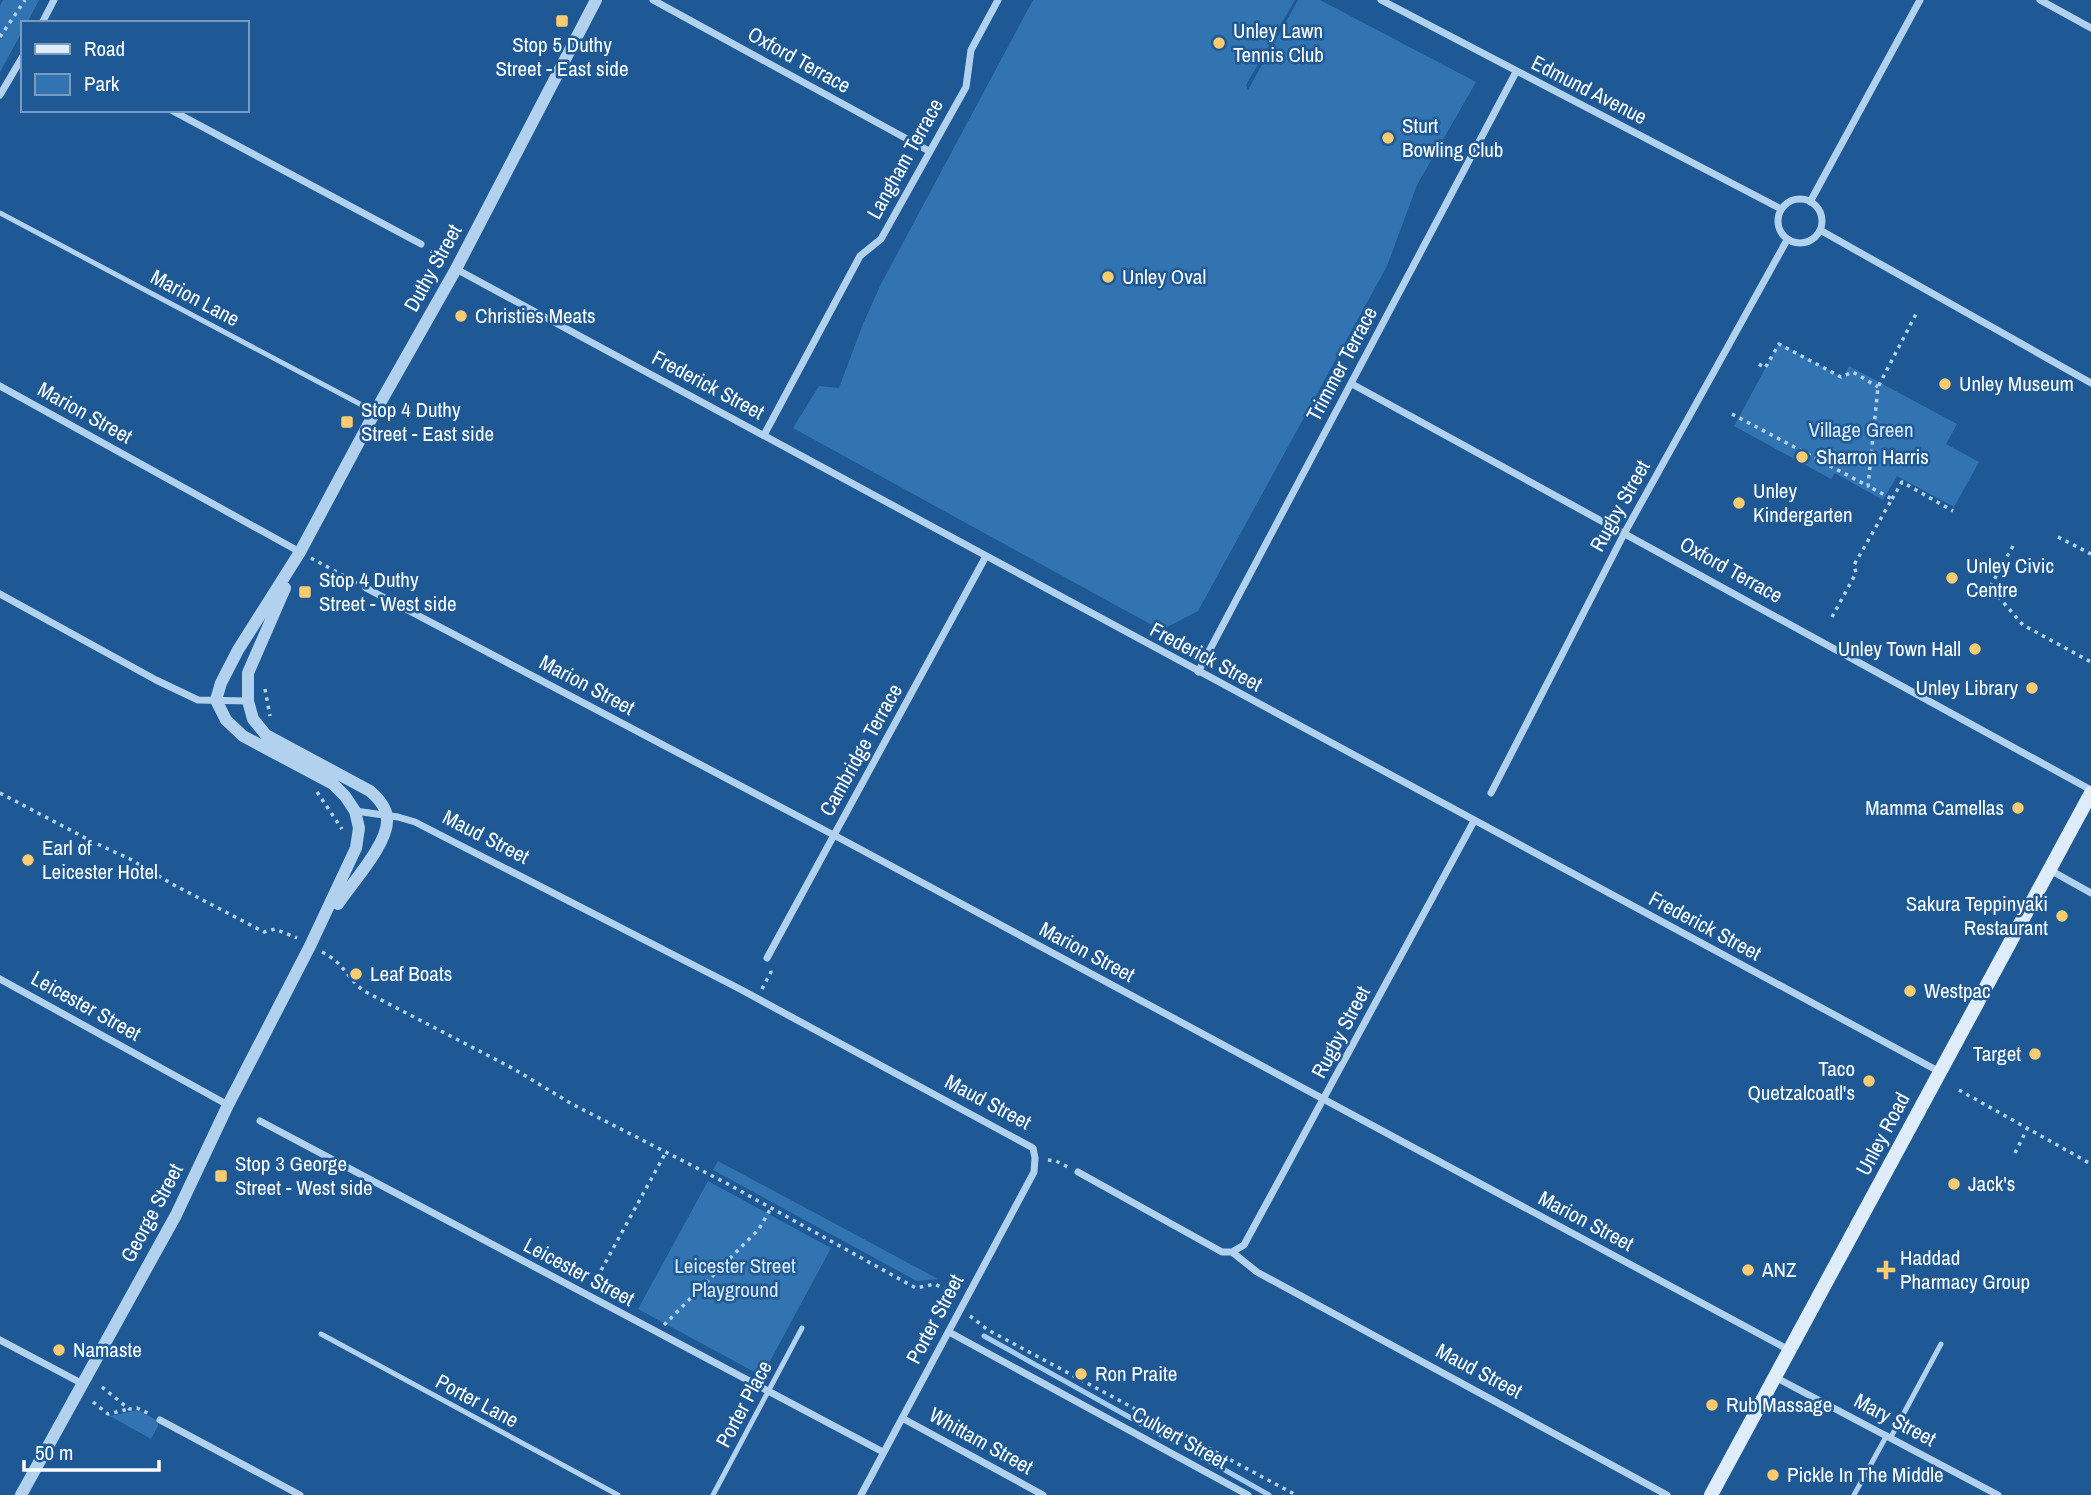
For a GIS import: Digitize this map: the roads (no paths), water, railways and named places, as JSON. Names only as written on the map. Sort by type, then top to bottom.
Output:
[{"type":"main road","name":"Unley Road","points":[[1711,1495],[2091,791]]},
{"type":"street","points":[[43,21],[54,0]]},
{"type":"street","name":"Duthy Street","points":[[216,700],[221,683],[238,650],[300,552],[456,269],[596,0]]},
{"type":"street","name":"Oxford Terrace","points":[[653,0],[929,151]]},
{"type":"street","name":"Langham Terrace","points":[[764,435],[860,256],[881,239],[965,87],[971,50],[998,0]]},
{"type":"street","name":"Edmund Avenue","points":[[1381,0],[1781,209]]},
{"type":"street","points":[[1810,202],[1920,0]]},
{"type":"street","points":[[2040,0],[2091,28]]},
{"type":"street","points":[[0,95],[21,60]]},
{"type":"street","name":"Trimmer Terrace","points":[[1198,672],[1516,72]]},
{"type":"street","points":[[175,112],[421,244]]},
{"type":"street","points":[[1795,200],[1810,202],[1821,217],[1819,230],[1811,240],[1804,243],[1787,240],[1778,227],[1781,209],[1795,200]]},
{"type":"street","points":[[1819,230],[2091,383]]},
{"type":"street","name":"Rugby Street","points":[[1491,793],[1625,532],[1787,240]]},
{"type":"street","name":"Frederick Street","points":[[456,269],[985,558],[1940,1073]]},
{"type":"street","name":"Oxford Terrace","points":[[1352,384],[2091,791]]},
{"type":"street","name":"Marion Street","points":[[0,386],[300,552]]},
{"type":"street","name":"Duthy Street","points":[[248,701],[248,673],[300,552]]},
{"type":"street","name":"Cambridge Terrace","points":[[767,958],[985,558]]},
{"type":"street","name":"Marion Street","points":[[366,588],[834,835],[1790,1351]]},
{"type":"street","points":[[0,594],[156,680],[198,700],[248,701],[253,719],[266,735],[370,791],[378,798],[387,816]]},
{"type":"street","points":[[216,700],[226,720],[243,736],[332,784],[345,796],[355,811]]},
{"type":"street","name":"Maud Street","points":[[355,811],[415,822],[757,999],[1033,1148],[1035,1158]]},
{"type":"street","name":"George Street","points":[[21,1495],[176,1215],[228,1105],[310,946],[356,848],[359,828],[355,811]]},
{"type":"street","name":"George Street","points":[[310,946],[380,843],[387,828],[387,816]]},
{"type":"street","name":"Rugby Street","points":[[1232,1252],[1244,1245],[1474,821]]},
{"type":"street","points":[[2050,870],[2091,892]]},
{"type":"street","name":"Leicester Street","points":[[0,979],[228,1105]]},
{"type":"street","name":"Leicester Street","points":[[260,1121],[883,1452]]},
{"type":"street","name":"Porter Street","points":[[861,1495],[1034,1172],[1035,1158]]},
{"type":"street","name":"Maud Street","points":[[1078,1172],[1222,1252],[1232,1252],[1257,1272],[1667,1495]]},
{"type":"street","name":"Culvert Street","points":[[949,1332],[1248,1495]]},
{"type":"street","points":[[0,1340],[81,1383]]},
{"type":"street","name":"Mary Street","points":[[1775,1377],[1998,1495]]},
{"type":"street","name":"Whittam Street","points":[[902,1419],[1043,1495]]},
{"type":"street","points":[[160,1420],[300,1495]]},
{"type":"lane","name":"Marion Lane","points":[[0,213],[375,412]]},
{"type":"lane","name":"Porter Place","points":[[713,1495],[802,1328]]},
{"type":"lane","name":"Porter Lane","points":[[321,1334],[618,1495]]},
{"type":"lane","points":[[1854,1495],[1941,1344]]},
{"type":"waterway","points":[[984,1336],[1174,1442]]},
{"type":"waterway","points":[[1200,1456],[1269,1495]]},
{"type":"place","name":"Stop 5 Duthy Street - East side","points":[[562,21]]},
{"type":"place","name":"Unley Lawn Tennis Club","points":[[1219,43]]},
{"type":"place","name":"Sturt Bowling Club","points":[[1388,138]]},
{"type":"place","name":"Unley Oval","points":[[1108,277]]},
{"type":"place","name":"Christies Meats","points":[[461,316]]},
{"type":"place","name":"Unley Museum","points":[[1945,384]]},
{"type":"place","name":"Stop 4 Duthy Street - East side","points":[[347,422]]},
{"type":"place","name":"Sharron Harris","points":[[1802,457]]},
{"type":"place","name":"Unley Kindergarten","points":[[1739,503]]},
{"type":"place","name":"Unley Civic Centre","points":[[1952,578]]},
{"type":"place","name":"Stop 4 Duthy Street - West side","points":[[305,592]]},
{"type":"place","name":"Unley Town Hall","points":[[1975,649]]},
{"type":"place","name":"Unley Library","points":[[2032,688]]},
{"type":"place","name":"Mamma Camellas","points":[[2018,808]]},
{"type":"place","name":"Earl of Leicester Hotel","points":[[28,860]]},
{"type":"place","name":"Sakura Teppinyaki Restaurant","points":[[2062,916]]},
{"type":"place","name":"Leaf Boats","points":[[356,974]]},
{"type":"place","name":"Westpac","points":[[1910,991]]},
{"type":"place","name":"Target","points":[[2035,1054]]},
{"type":"place","name":"Taco Quetzalcoatl's","points":[[1869,1081]]},
{"type":"place","name":"Stop 3 George Street - West side","points":[[221,1176]]},
{"type":"place","name":"Jack's","points":[[1954,1184]]},
{"type":"place","name":"ANZ","points":[[1748,1270]]},
{"type":"place","name":"Haddad Pharmacy Group","points":[[1886,1270]]},
{"type":"place","name":"Namaste","points":[[59,1350]]},
{"type":"place","name":"Ron Praite","points":[[1081,1374]]},
{"type":"place","name":"Rub Massage","points":[[1712,1405]]},
{"type":"place","name":"Pickle In The Middle","points":[[1773,1475]]},
{"type":"park label","name":"Village Green","points":[[1861,430]]},
{"type":"park label","name":"Leicester Street Playground","points":[[735,1278]]}]
